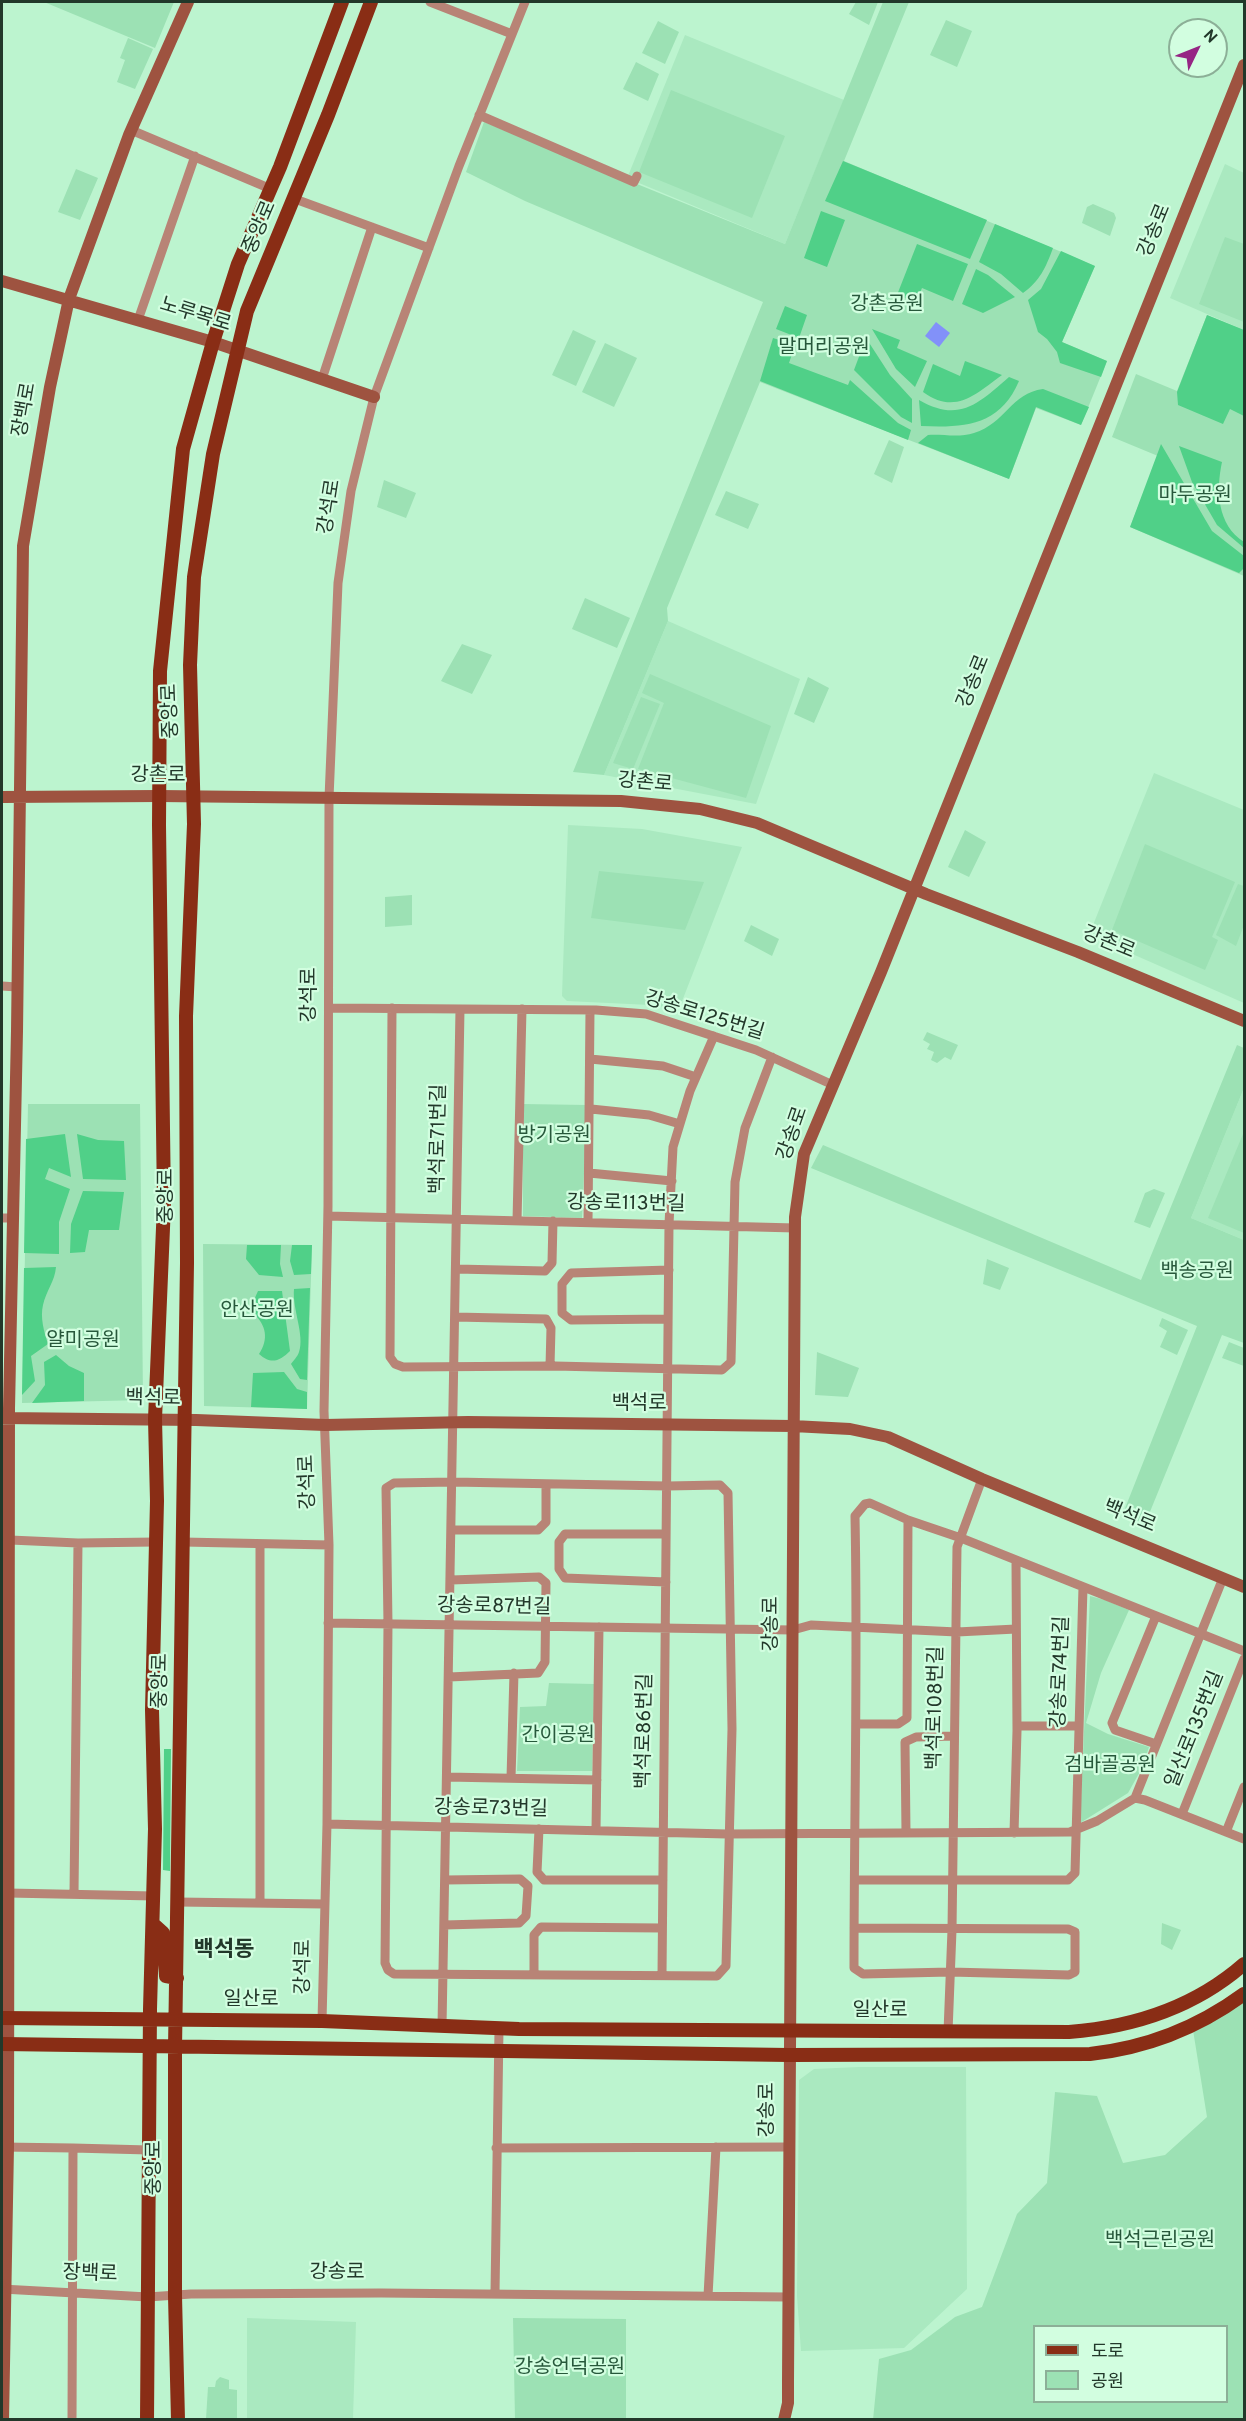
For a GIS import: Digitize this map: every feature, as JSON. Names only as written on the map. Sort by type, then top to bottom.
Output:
[{"type":"main road","name":"장백로","points":[[3,2420],[4,2018],[8,1893],[10,1540],[5,1418],[7,1218],[17,987],[23,546],[48,398],[69,299],[131,130],[188,2]]},
{"type":"main road","name":"중앙로","points":[[147,2420],[150,2019],[154,1896],[152,1710],[156,1542],[155,1419],[164,1204],[159,796],[160,671],[183,449],[238,264],[271,189],[342,2]]},
{"type":"main road","name":"중앙로","points":[[178,2420],[174,2296],[175,2048],[187,1263],[186,1016],[195,797],[190,665],[194,577],[213,454],[247,311],[295,199],[371,2]]},
{"type":"main road","name":"강송로","points":[[784,2420],[788,2403],[795,1228],[804,1154],[914,890],[1245,65]]},
{"type":"main road","name":"노루목로","points":[[2,281],[213,342],[374,396]]},
{"type":"main road","name":"강촌로","points":[[2,797],[159,796],[621,801],[700,809],[757,823],[914,890],[1078,952],[1245,1021]]},
{"type":"main road","name":"백석로","points":[[5,1418],[155,1419],[325,1425],[454,1422],[794,1426],[850,1429],[888,1437],[982,1479],[1245,1587]]},
{"type":"main road","points":[[153,1924],[164,1934],[166,1976],[177,1978]]},
{"type":"main road","name":"일산로","points":[[4,2018],[322,2020],[499,2029],[1069,2032],[1135,2022],[1182,2005],[1245,1964]]},
{"type":"main road","points":[[4,2044],[499,2052],[1051,2056],[1103,2053],[1180,2032],[1245,1994]]},
{"type":"street","points":[[430,2],[451,5],[512,34]]},
{"type":"street","name":"강석로","points":[[322,2020],[327,1824],[328,1545],[325,1425],[329,798],[338,583],[351,491],[374,396],[479,115],[525,2]]},
{"type":"street","points":[[479,115],[634,182],[637,176]]},
{"type":"street","points":[[131,130],[271,189]]},
{"type":"street","points":[[138,320],[195,156]]},
{"type":"street","points":[[295,199],[429,248]]},
{"type":"street","points":[[322,379],[372,227]]},
{"type":"street","points":[[2,986],[17,987]]},
{"type":"street","name":"강송로125번길","points":[[329,1008],[590,1010],[646,1014],[772,1057],[833,1085]]},
{"type":"street","points":[[392,1008],[390,1357],[395,1364],[403,1368],[553,1366],[722,1370],[731,1362],[734,1226]]},
{"type":"street","name":"백석로71번길","points":[[442,2026],[460,1009]]},
{"type":"street","points":[[517,1221],[522,1010]]},
{"type":"street","points":[[588,1222],[591,1109],[590,1010]]},
{"type":"street","name":"백석로86번길","points":[[662,1975],[669,1224],[673,1146],[696,1077],[714,1036]]},
{"type":"street","name":"강송로125번길","points":[[734,1226],[735,1182],[745,1128],[772,1057]]},
{"type":"street","points":[[590,1059],[663,1066],[696,1077]]},
{"type":"street","points":[[591,1109],[649,1115],[680,1124]]},
{"type":"street","points":[[589,1173],[672,1181]]},
{"type":"street","name":"강송로113번길","points":[[328,1216],[795,1228]]},
{"type":"street","points":[[456,1269],[545,1271],[552,1263],[553,1221]]},
{"type":"street","points":[[668,1319],[571,1320],[562,1313],[562,1284],[571,1273],[669,1270]]},
{"type":"street","points":[[455,1317],[546,1318],[551,1328],[553,1366]]},
{"type":"street","name":"백석로108번길","points":[[948,2032],[952,1930],[957,1547],[982,1479]]},
{"type":"street","points":[[453,1482],[547,1485],[720,1485],[728,1493],[732,1728],[727,1834],[726,1966],[717,1976],[394,1974],[388,1970],[385,1963],[388,1624],[386,1488],[390,1484],[453,1482]]},
{"type":"street","points":[[452,1530],[538,1530],[546,1522],[547,1485]]},
{"type":"street","points":[[854,1928],[1068,1929],[1075,1932],[1075,1972],[1069,1976],[950,1972],[863,1974],[854,1968],[854,1928],[856,1880],[857,1727],[855,1516],[865,1504],[870,1503],[908,1520],[961,1538],[1245,1652]]},
{"type":"street","points":[[857,1727],[898,1724],[907,1718],[908,1520]]},
{"type":"street","points":[[666,1534],[565,1534],[558,1542],[559,1569],[566,1578],[666,1582]]},
{"type":"street","points":[[10,1540],[78,1543],[156,1542]]},
{"type":"street","points":[[183,1542],[328,1545]]},
{"type":"street","points":[[74,1893],[78,1543]]},
{"type":"street","points":[[260,1544],[260,1902]]},
{"type":"street","points":[[1014,1833],[1017,1729],[1016,1561]]},
{"type":"street","points":[[449,1677],[538,1673],[545,1662],[546,1583],[538,1577],[451,1580]]},
{"type":"street","points":[[792,1834],[1056,1833],[1075,1830],[1097,1821],[1134,1798],[1223,1578]]},
{"type":"street","name":"강송로74번길","points":[[951,1880],[1068,1880],[1075,1873],[1083,1587]]},
{"type":"street","points":[[1156,1616],[1112,1723],[1115,1730],[1156,1744]]},
{"type":"street","name":"강송로87번길","points":[[328,1623],[793,1630],[810,1625],[957,1632],[1016,1629]]},
{"type":"street","points":[[596,1830],[599,1627]]},
{"type":"street","name":"일산로135번길","points":[[1182,1814],[1245,1659]]},
{"type":"street","points":[[511,1778],[514,1673]]},
{"type":"street","points":[[1017,1729],[1078,1726]]},
{"type":"street","points":[[906,1833],[905,1742],[916,1737],[954,1736]]},
{"type":"street","points":[[447,1777],[597,1780]]},
{"type":"street","points":[[1226,1832],[1245,1787]]},
{"type":"street","name":"일산로135번길","points":[[1134,1798],[1245,1839]]},
{"type":"street","name":"강송로73번길","points":[[327,1824],[792,1834]]},
{"type":"street","points":[[539,1829],[537,1872],[544,1880],[663,1880]]},
{"type":"street","points":[[444,1925],[519,1923],[526,1916],[528,1887],[520,1879],[445,1880]]},
{"type":"street","points":[[856,1880],[951,1880]]},
{"type":"street","points":[[8,1893],[154,1896]]},
{"type":"street","points":[[178,1902],[324,1904]]},
{"type":"street","points":[[530,1974],[534,1935],[541,1927],[662,1928]]},
{"type":"street","points":[[495,2293],[499,2029]]},
{"type":"street","points":[[5,2147],[149,2150]]},
{"type":"street","points":[[708,2295],[716,2147]]},
{"type":"street","points":[[496,2148],[789,2147]]},
{"type":"street","points":[[72,2420],[73,2148]]},
{"type":"street","name":"장백로","points":[[3,2289],[73,2294],[174,2296]]},
{"type":"street","name":"강송로","points":[[174,2296],[495,2293],[788,2296]]},
{"type":"shaded area","points":[[685,35],[844,100],[785,244],[639,183],[640,181],[628,176]]},
{"type":"shaded area","points":[[1225,164],[1244,173],[1244,330],[1170,298]]},
{"type":"shaded area","points":[[668,621],[800,679],[756,804],[604,775]]},
{"type":"shaded area","points":[[1154,773],[1244,810],[1244,1003],[1089,935]]},
{"type":"shaded area","points":[[568,825],[642,829],[742,847],[679,1009],[650,1005],[567,1001],[562,996]]},
{"type":"shaded area","points":[[1244,1088],[1244,1240],[1191,1218]]},
{"type":"shaded area","points":[[966,2067],[967,2289],[904,2348],[801,2351],[797,2296],[799,2080],[814,2069]]},
{"type":"shaded area","points":[[247,2318],[356,2322],[353,2419],[247,2419]]},
{"type":"green space","points":[[44,2],[174,2],[155,48]]},
{"type":"green space","points":[[856,2],[878,2],[869,25],[849,14]]},
{"type":"green space","name":"강촌공원","points":[[883,2],[909,2],[844,161],[1095,266],[1062,342],[1107,361],[1081,425],[1036,408],[1009,479],[760,382],[667,608],[668,621],[604,775],[573,772],[763,302],[525,201],[466,172],[484,122],[785,244]]},
{"type":"green space","points":[[946,20],[972,31],[957,67],[930,55]]},
{"type":"green space","points":[[658,21],[679,32],[665,64],[642,53]]},
{"type":"green space","points":[[128,38],[153,49],[135,89],[117,82],[125,60],[120,58]]},
{"type":"green space","points":[[636,62],[659,74],[648,101],[623,89]]},
{"type":"green space","points":[[671,90],[785,136],[752,218],[639,172]]},
{"type":"green space","points":[[843,161],[987,220],[970,259],[825,201]]},
{"type":"green space","points":[[76,169],[98,178],[80,220],[58,212]]},
{"type":"green space","points":[[1093,204],[1114,213],[1116,218],[1110,236],[1082,223],[1087,207]]},
{"type":"green space","points":[[821,211],[845,220],[827,267],[804,258]]},
{"type":"green space","points":[[995,224],[1053,248],[1042,273],[1023,293],[1001,274],[979,262]]},
{"type":"green space","points":[[1225,237],[1244,244],[1244,322],[1199,304]]},
{"type":"green space","points":[[917,244],[968,264],[953,301],[922,288],[916,302],[897,295]]},
{"type":"green space","points":[[1061,251],[1095,266],[1062,342],[1107,361],[1101,377],[1060,363],[1057,352],[1038,332],[1028,300],[1041,289]]},
{"type":"green space","points":[[976,269],[988,275],[1015,297],[983,313],[962,304]]},
{"type":"green space","points":[[785,306],[807,315],[799,338],[776,329]]},
{"type":"green space","name":"마두공원","points":[[1207,315],[1244,330],[1244,576],[1130,527],[1158,456],[1112,437],[1136,374],[1177,391]]},
{"type":"green space","points":[[1207,315],[1244,330],[1244,416],[1230,409],[1223,424],[1178,405],[1177,392]]},
{"type":"green space","points":[[872,329],[900,340],[897,348],[927,361],[915,387],[896,369]]},
{"type":"green space","points":[[573,330],[596,341],[576,386],[552,375]]},
{"type":"green space","points":[[773,338],[795,345],[789,363],[848,385],[850,380],[898,423],[911,430],[908,440],[760,381]]},
{"type":"green space","points":[[866,338],[890,375],[912,399],[912,423],[901,417],[854,370]]},
{"type":"green space","points":[[605,343],[637,358],[614,407],[582,392]]},
{"type":"green space","points":[[965,361],[1002,375],[974,395],[955,402],[934,399],[923,392],[933,364],[960,376]]},
{"type":"green space","points":[[1009,377],[1019,381],[1011,396],[991,416],[966,425],[921,426],[919,400],[933,407],[957,410],[977,402]]},
{"type":"green space","points":[[1043,389],[1089,407],[1081,425],[1036,407],[1009,479],[918,443],[928,435],[974,433],[994,422],[1023,396]]},
{"type":"green space","points":[[889,440],[904,447],[892,483],[874,474]]},
{"type":"green space","points":[[1161,444],[1212,531],[1244,556],[1244,568],[1239,573],[1130,527]]},
{"type":"green space","points":[[1179,446],[1222,462],[1219,484],[1221,506],[1228,526],[1244,542],[1244,548],[1217,525],[1192,482]]},
{"type":"green space","points":[[384,480],[416,493],[406,518],[377,507]]},
{"type":"green space","points":[[726,491],[759,504],[748,529],[715,515]]},
{"type":"green space","points":[[585,598],[630,618],[617,648],[572,629]]},
{"type":"green space","points":[[462,644],[492,655],[472,694],[441,681]]},
{"type":"green space","points":[[650,674],[771,726],[746,798],[638,769],[664,703],[642,693]]},
{"type":"green space","points":[[808,677],[829,688],[814,723],[794,714]]},
{"type":"green space","points":[[641,697],[660,704],[633,769],[613,763]]},
{"type":"green space","points":[[965,830],[986,842],[969,877],[948,867]]},
{"type":"green space","points":[[1145,844],[1235,882],[1212,937],[1218,940],[1205,970],[1112,930]]},
{"type":"green space","points":[[599,871],[704,882],[685,930],[591,918]]},
{"type":"green space","points":[[1238,884],[1244,886],[1244,925],[1236,946],[1216,935]]},
{"type":"green space","points":[[412,895],[412,925],[385,927],[385,897]]},
{"type":"green space","points":[[751,925],[779,939],[772,956],[744,941]]},
{"type":"green space","points":[[927,1032],[958,1045],[951,1060],[945,1057],[937,1063],[931,1060],[934,1052],[927,1049],[930,1044],[923,1040]]},
{"type":"green space","name":"백송공원","points":[[1237,1045],[1244,1048],[1244,1088],[1191,1218],[1244,1240],[1244,1343],[1222,1335],[1145,1524],[1122,1516],[1197,1326],[811,1168],[823,1145],[1141,1280]]},
{"type":"green space","name":"얄미공원","points":[[28,1104],[140,1104],[143,1400],[22,1403]]},
{"type":"green space","name":"방기공원","points":[[523,1104],[587,1105],[582,1218],[523,1216]]},
{"type":"green space","points":[[65,1134],[71,1177],[49,1168],[45,1179],[70,1189],[59,1222],[59,1254],[24,1253],[26,1139]]},
{"type":"green space","points":[[77,1134],[98,1140],[124,1141],[126,1180],[83,1179]]},
{"type":"green space","points":[[1244,1135],[1244,1233],[1208,1218]]},
{"type":"green space","points":[[1154,1189],[1165,1193],[1150,1228],[1134,1222],[1145,1193]]},
{"type":"green space","points":[[83,1191],[124,1192],[119,1230],[89,1230],[85,1252],[70,1253],[71,1224]]},
{"type":"green space","name":"안산공원","points":[[203,1244],[312,1245],[307,1409],[204,1406]]},
{"type":"green space","points":[[247,1245],[281,1245],[280,1264],[283,1277],[259,1275],[246,1259]]},
{"type":"green space","points":[[292,1245],[312,1245],[311,1274],[294,1275],[290,1261]]},
{"type":"green space","points":[[987,1259],[1009,1268],[1000,1290],[983,1284]]},
{"type":"green space","points":[[56,1267],[42,1310],[48,1344],[31,1356],[35,1381],[22,1395],[24,1268]]},
{"type":"green space","points":[[310,1288],[307,1380],[300,1379],[291,1364],[298,1354],[300,1345],[294,1289]]},
{"type":"green space","points":[[258,1291],[282,1291],[290,1351],[283,1357],[271,1361],[259,1354],[264,1343],[265,1332],[254,1314],[253,1302]]},
{"type":"green space","points":[[1162,1318],[1188,1330],[1177,1355],[1160,1347],[1167,1331],[1159,1326]]},
{"type":"green space","points":[[1229,1342],[1244,1348],[1244,1366],[1222,1358]]},
{"type":"green space","points":[[817,1352],[859,1368],[848,1397],[815,1395]]},
{"type":"green space","points":[[56,1355],[69,1366],[84,1373],[84,1401],[32,1403],[45,1385],[44,1362]]},
{"type":"green space","points":[[284,1372],[297,1389],[307,1392],[307,1409],[251,1407],[253,1373]]},
{"type":"green space","name":"검바골공원","points":[[1090,1596],[1129,1610],[1101,1673],[1086,1723],[1108,1734],[1149,1747],[1142,1768],[1128,1793],[1080,1823]]},
{"type":"green space","name":"간이공원","points":[[549,1683],[594,1684],[592,1771],[517,1771],[520,1707],[546,1706]]},
{"type":"green space","points":[[164,1749],[171,1749],[170,1871],[163,1870]]},
{"type":"green space","points":[[1162,1923],[1181,1930],[1172,1950],[1161,1944]]},
{"type":"green space","name":"백석근린공원","points":[[1244,1994],[1244,2419],[873,2420],[879,2359],[911,2350],[955,2317],[982,2307],[1017,2214],[1047,2183],[1055,2092],[1097,2096],[1123,2163],[1165,2155],[1207,2117],[1193,2030]]},
{"type":"green space","name":"강송언덕공원","points":[[513,2318],[626,2319],[626,2419],[515,2419]]},
{"type":"green space","points":[[220,2377],[229,2380],[229,2389],[237,2390],[237,2419],[206,2419],[208,2387],[215,2387]]},
{"type":"water","points":[[936,322],[950,333],[939,347],[925,336]]},
{"type":"district","name":"백석동","points":[[224,1952]]},
{"type":"park label","name":"말머리공원","points":[[824,349]]}]
